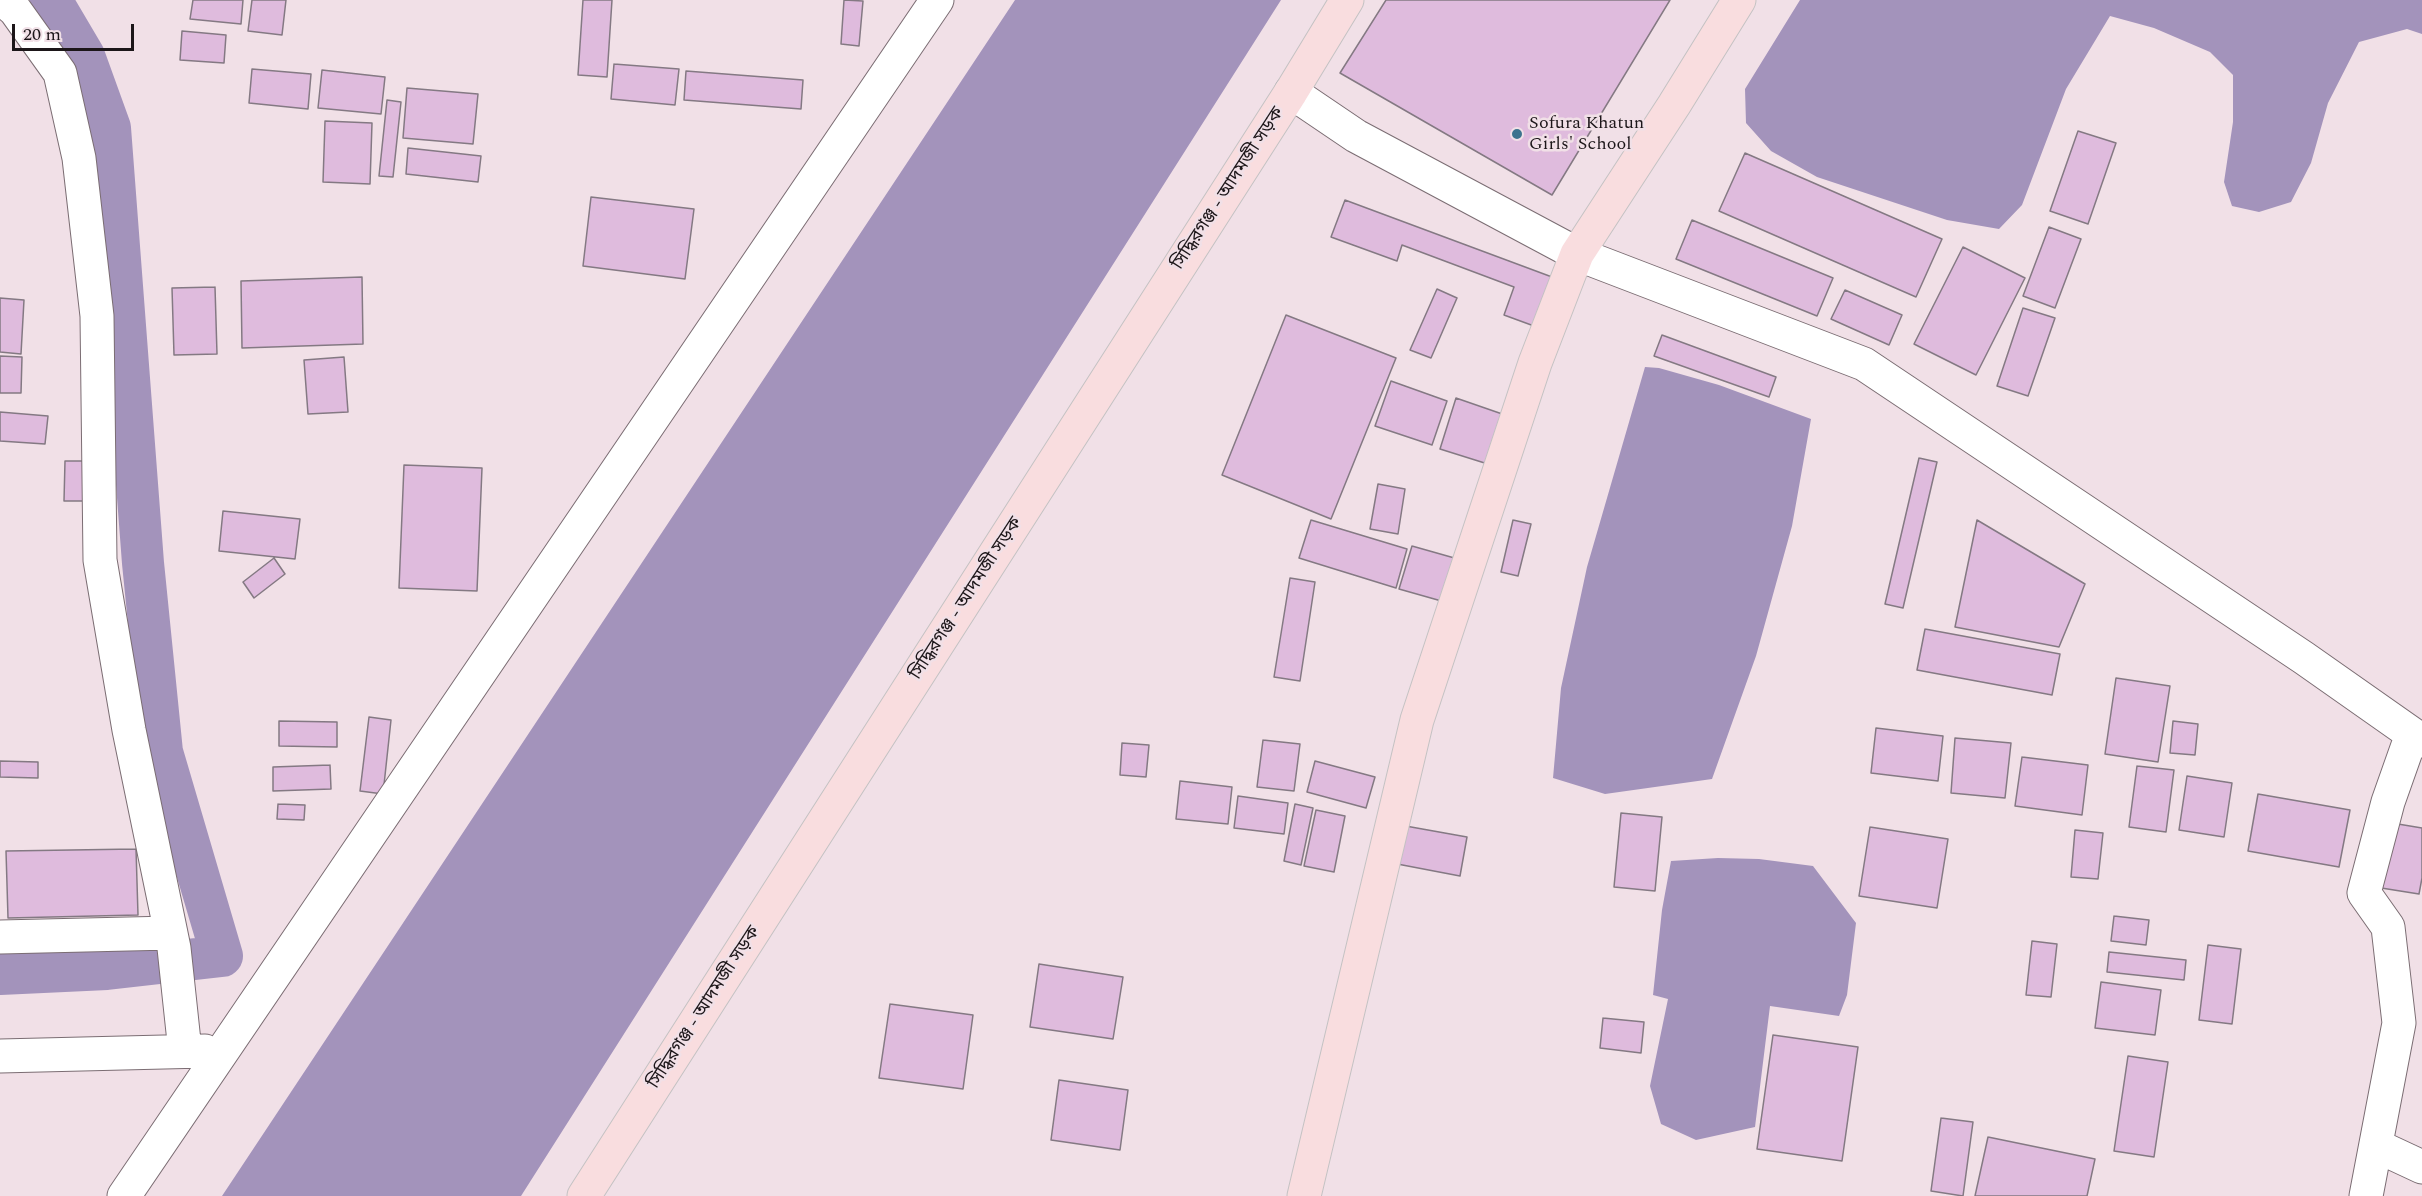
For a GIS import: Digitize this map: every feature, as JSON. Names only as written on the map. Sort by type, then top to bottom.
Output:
[{"type":"main road","name":"সিদ্ধিরগঞ্জ - আদমজী সড়ক","points":[[584,1196],[1291,92],[1347,0]]},
{"type":"main road","points":[[1304,1196],[1418,720],[1535,363],[1576,254],[1674,105],[1739,0]]},
{"type":"street","points":[[3,0],[15,10],[60,73],[79,158],[97,316],[100,560],[129,730],[172,940],[185,1051]]},
{"type":"street","points":[[124,1196],[937,0]]},
{"type":"street","points":[[1291,92],[1356,136],[1576,254],[1864,364],[2294,651],[2417,738],[2388,802],[2364,893],[2388,927],[2399,1023],[2366,1196]]},
{"type":"street","points":[[0,937],[172,940]]},
{"type":"street","points":[[0,1056],[223,1050]]},
{"type":"street","points":[[2377,1146],[2422,1167]]},
{"type":"shaded area","points":[[1015,0],[1281,0],[521,1196],[222,1196]]},
{"type":"shaded area","points":[[1800,0],[2422,0],[2422,34],[2407,29],[2359,42],[2328,103],[2311,163],[2291,202],[2259,212],[2232,206],[2224,182],[2233,122],[2233,75],[2210,52],[2154,28],[2110,16],[2066,89],[2022,205],[1999,229],[1947,220],[1817,177],[1771,151],[1746,123],[1745,89]]},
{"type":"shaded area","points":[[1645,367],[1659,368],[1719,385],[1811,419],[1792,526],[1756,656],[1712,779],[1605,794],[1553,778],[1561,688],[1587,567]]},
{"type":"shaded area","points":[[1718,858],[1759,859],[1813,866],[1856,923],[1847,995],[1839,1016],[1770,1006],[1755,1127],[1696,1140],[1661,1124],[1650,1086],[1668,999],[1653,995],[1662,910],[1671,861]]},
{"type":"building","points":[[193,0],[243,0],[241,24],[190,19]]},
{"type":"building","points":[[252,0],[286,0],[282,35],[248,31]]},
{"type":"building","points":[[583,0],[612,0],[607,77],[578,75]]},
{"type":"building","points":[[844,0],[863,1],[859,46],[841,44]]},
{"type":"building","name":"Sofura Khatun Girls' School","points":[[1386,0],[1670,0],[1552,195],[1340,73]]},
{"type":"building","points":[[182,31],[226,35],[224,63],[180,60]]},
{"type":"building","points":[[614,64],[679,69],[675,105],[611,99]]},
{"type":"building","points":[[252,69],[311,74],[308,109],[249,103]]},
{"type":"building","points":[[322,70],[385,77],[381,114],[318,108]]},
{"type":"building","points":[[686,71],[803,80],[801,109],[684,100]]},
{"type":"building","points":[[407,88],[478,94],[473,144],[403,138]]},
{"type":"building","points":[[387,100],[401,102],[393,177],[379,176]]},
{"type":"building","points":[[325,121],[372,123],[370,184],[323,182]]},
{"type":"building","points":[[2078,131],[2116,143],[2088,224],[2050,211]]},
{"type":"building","points":[[408,148],[481,156],[478,182],[406,174]]},
{"type":"building","points":[[1745,153],[1942,239],[1916,297],[1719,211]]},
{"type":"building","points":[[591,197],[694,209],[685,279],[583,266]]},
{"type":"building","points":[[1345,200],[1552,277],[1534,326],[1504,315],[1514,287],[1402,245],[1397,261],[1331,237]]},
{"type":"building","points":[[1692,220],[1833,278],[1817,316],[1676,259]]},
{"type":"building","points":[[2049,227],[2081,239],[2055,308],[2023,296]]},
{"type":"building","points":[[1963,247],[2025,278],[1976,375],[1914,344]]},
{"type":"building","points":[[362,277],[363,344],[242,348],[241,281]]},
{"type":"building","points":[[215,287],[217,354],[174,355],[172,288]]},
{"type":"building","points":[[1437,289],[1457,298],[1431,358],[1410,350]]},
{"type":"building","points":[[1845,290],[1902,315],[1889,345],[1831,319]]},
{"type":"building","points":[[0,298],[24,300],[21,354],[0,352]]},
{"type":"building","points":[[2023,308],[2055,318],[2028,396],[1997,386]]},
{"type":"building","points":[[1286,315],[1396,358],[1331,519],[1222,475]]},
{"type":"building","points":[[1662,335],[1776,377],[1769,397],[1654,356]]},
{"type":"building","points":[[0,356],[22,357],[21,393],[0,393]]},
{"type":"building","points":[[344,357],[348,412],[308,414],[304,360]]},
{"type":"building","points":[[1391,381],[1447,401],[1432,445],[1375,426]]},
{"type":"building","points":[[1456,398],[1508,416],[1491,465],[1440,449]]},
{"type":"building","points":[[0,412],[48,416],[45,444],[0,441]]},
{"type":"building","points":[[1919,458],[1937,462],[1903,608],[1885,604]]},
{"type":"building","points":[[65,461],[89,461],[89,501],[64,501]]},
{"type":"building","points":[[404,465],[482,468],[477,591],[399,588]]},
{"type":"building","points":[[1378,484],[1405,489],[1398,534],[1370,529]]},
{"type":"building","points":[[223,511],[300,519],[295,559],[219,551]]},
{"type":"building","points":[[1311,520],[1407,549],[1396,588],[1299,558]]},
{"type":"building","points":[[1513,520],[1531,524],[1518,576],[1501,572]]},
{"type":"building","points":[[1977,520],[2085,584],[2059,647],[1955,627]]},
{"type":"building","points":[[1412,546],[1465,561],[1452,604],[1399,589]]},
{"type":"building","points":[[274,558],[285,574],[254,598],[243,582]]},
{"type":"building","points":[[1290,578],[1315,582],[1300,681],[1274,677]]},
{"type":"building","points":[[1925,629],[2060,654],[2052,695],[1917,670]]},
{"type":"building","points":[[2116,678],[2170,686],[2158,762],[2105,754]]},
{"type":"building","points":[[369,717],[391,720],[383,794],[360,791]]},
{"type":"building","points":[[279,721],[337,722],[337,747],[279,746]]},
{"type":"building","points":[[2173,721],[2198,724],[2195,755],[2170,753]]},
{"type":"building","points":[[1876,728],[1943,736],[1938,781],[1871,773]]},
{"type":"building","points":[[1955,738],[2011,743],[2005,798],[1951,793]]},
{"type":"building","points":[[1263,740],[1300,744],[1294,791],[1257,787]]},
{"type":"building","points":[[1122,743],[1149,745],[1146,777],[1120,775]]},
{"type":"building","points":[[2022,757],[2088,765],[2082,815],[2015,806]]},
{"type":"building","points":[[0,761],[38,762],[38,778],[0,777]]},
{"type":"building","points":[[1315,761],[1375,777],[1366,808],[1307,792]]},
{"type":"building","points":[[330,765],[331,789],[273,791],[273,767]]},
{"type":"building","points":[[2137,766],[2174,770],[2166,832],[2129,827]]},
{"type":"building","points":[[2187,776],[2232,783],[2224,837],[2179,830]]},
{"type":"building","points":[[1180,781],[1232,787],[1228,824],[1176,819]]},
{"type":"building","points":[[2258,794],[2350,810],[2339,867],[2248,851]]},
{"type":"building","points":[[1238,796],[1288,803],[1284,834],[1234,828]]},
{"type":"building","points":[[278,804],[305,805],[304,820],[277,819]]},
{"type":"building","points":[[1295,804],[1313,808],[1301,865],[1284,861]]},
{"type":"building","points":[[1316,810],[1345,816],[1334,872],[1304,866]]},
{"type":"building","points":[[1621,813],[1662,817],[1655,891],[1614,887]]},
{"type":"building","points":[[2386,822],[2422,828],[2422,878],[2419,894],[2375,887]]},
{"type":"building","points":[[1400,825],[1467,837],[1460,876],[1392,863]]},
{"type":"building","points":[[1870,827],[1948,839],[1937,908],[1859,896]]},
{"type":"building","points":[[2075,830],[2103,833],[2098,879],[2071,877]]},
{"type":"building","points":[[136,849],[138,915],[8,918],[6,851]]},
{"type":"building","points":[[2114,916],[2149,920],[2146,945],[2111,941]]},
{"type":"building","points":[[2032,941],[2057,944],[2051,997],[2026,995]]},
{"type":"building","points":[[2208,945],[2241,949],[2232,1024],[2199,1020]]},
{"type":"building","points":[[2109,952],[2186,960],[2184,980],[2107,972]]},
{"type":"building","points":[[1039,964],[1123,977],[1113,1039],[1030,1027]]},
{"type":"building","points":[[2101,982],[2161,990],[2155,1035],[2095,1028]]},
{"type":"building","points":[[890,1004],[973,1015],[963,1089],[879,1078]]},
{"type":"building","points":[[1603,1018],[1644,1022],[1641,1053],[1600,1048]]},
{"type":"building","points":[[1773,1035],[1858,1047],[1842,1161],[1757,1149]]},
{"type":"building","points":[[2128,1056],[2168,1062],[2154,1157],[2114,1151]]},
{"type":"building","points":[[1059,1080],[1128,1090],[1120,1150],[1051,1140]]},
{"type":"building","points":[[1941,1118],[1973,1122],[1963,1196],[1931,1191]]},
{"type":"building","points":[[1988,1137],[2095,1159],[2087,1196],[1975,1196]]},
{"type":"waterway","points":[[0,974],[107,969],[222,956],[162,752],[143,563],[110,128],[84,56],[51,0]]},
{"type":"place","name":"Sofura Khatun Girls' School","points":[[1517,134]]}]
